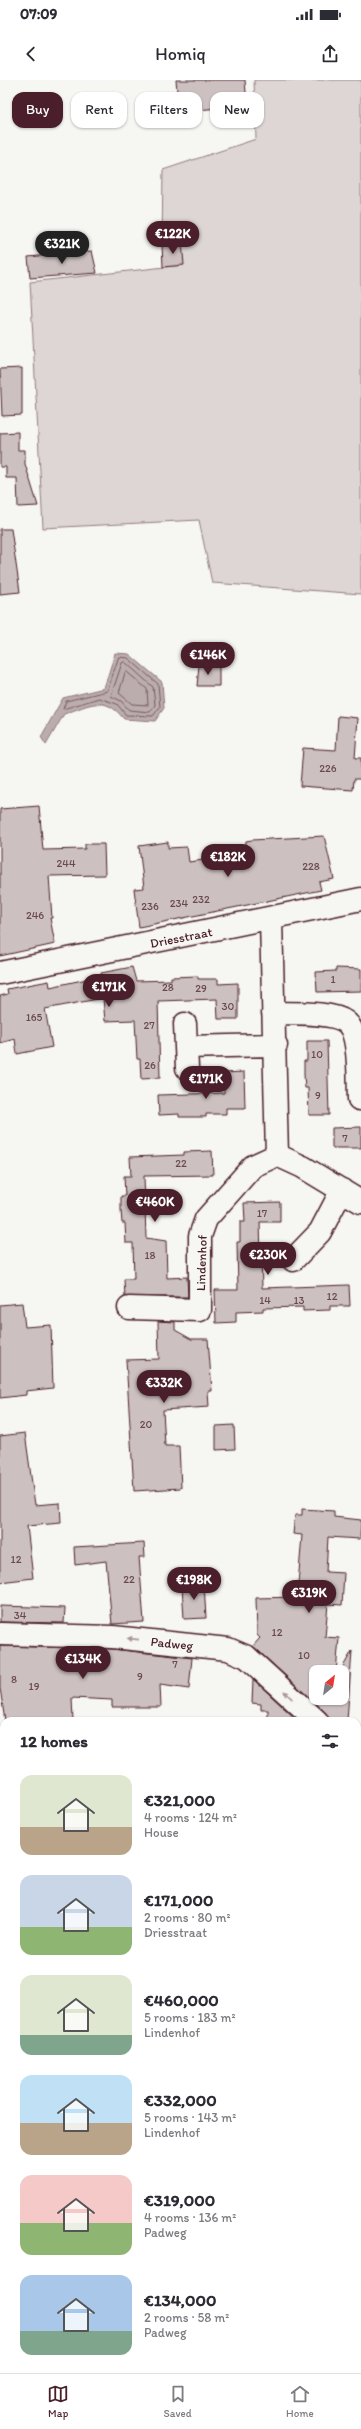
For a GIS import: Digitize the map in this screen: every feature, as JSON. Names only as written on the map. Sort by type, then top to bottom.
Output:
[{"type":"street","name":"Driesstraat","points":[[0,973],[271,919],[361,899]]},
{"type":"street","points":[[271,919],[273,1012],[276,1046],[277,1155],[303,1167],[361,1202]]},
{"type":"street","points":[[273,1012],[332,1016],[347,1022],[354,1035],[357,1048],[354,1099]]},
{"type":"street","points":[[184,1024],[187,1068]]},
{"type":"street","points":[[186,1047],[276,1046]]},
{"type":"street","name":"Lindenhof","points":[[129,1308],[200,1310],[200,1236],[206,1219],[253,1166],[277,1155]]},
{"type":"street","points":[[293,1260],[320,1232],[342,1190]]},
{"type":"street","name":"Padweg","points":[[0,1634],[113,1637],[228,1649],[247,1657],[313,1717]]},
{"type":"shaded area","points":[[254,80],[361,80],[361,594],[212,583],[199,520],[43,528],[30,282],[183,265],[182,242],[162,244],[163,170],[256,139],[256,128],[264,128],[264,92],[254,92]]},
{"type":"water","points":[[115,653],[129,654],[162,682],[164,708],[155,721],[124,719],[110,706],[103,704],[89,705],[64,714],[46,745],[41,737],[63,698],[104,688]]},
{"type":"building","points":[[176,80],[245,80],[246,92],[210,92],[210,109],[202,110],[202,92],[177,92]]},
{"type":"building","points":[[182,242],[184,265],[163,267],[162,244]]},
{"type":"building","points":[[92,251],[97,273],[30,278],[28,257]]},
{"type":"building","points":[[22,368],[22,415],[2,416],[0,369]]},
{"type":"building","points":[[18,432],[18,450],[25,450],[25,464],[38,506],[18,507],[17,478],[6,478],[6,467],[0,467],[0,433]]},
{"type":"building","points":[[0,529],[11,529],[20,592],[0,594]]},
{"type":"building","points":[[199,665],[219,665],[219,686],[197,686]]},
{"type":"building","points":[[338,716],[358,718],[355,758],[361,758],[361,779],[354,779],[353,790],[300,786],[303,748],[336,750]]},
{"type":"building","points":[[39,806],[43,850],[85,849],[85,844],[104,844],[105,875],[49,876],[52,918],[50,918],[55,944],[0,956],[0,809]]},
{"type":"building","points":[[324,836],[334,879],[319,882],[321,890],[139,927],[134,889],[144,888],[139,846],[168,842],[168,848],[187,847],[189,862],[245,853],[246,841]]},
{"type":"building","points":[[132,967],[136,981],[171,980],[171,977],[198,976],[198,979],[218,979],[218,984],[238,983],[238,1019],[218,1019],[217,999],[158,1001],[160,1078],[141,1079],[140,1059],[137,1059],[135,1020],[105,1021],[103,998],[45,1009],[52,1047],[17,1054],[15,1039],[0,1043],[0,996],[8,994],[7,989],[49,981],[50,987],[101,976],[101,973]]},
{"type":"building","points":[[336,968],[361,969],[361,991],[317,992],[316,972],[336,971]]},
{"type":"building","points":[[307,1041],[327,1041],[329,1115],[309,1115],[308,1088],[305,1088],[304,1075],[304,1061],[307,1061]]},
{"type":"building","points":[[244,1072],[245,1108],[226,1108],[226,1114],[206,1114],[206,1117],[179,1117],[179,1114],[159,1115],[158,1095],[224,1093],[224,1073]]},
{"type":"building","points":[[361,1127],[361,1148],[332,1148],[332,1128]]},
{"type":"building","points":[[212,1151],[213,1175],[144,1176],[146,1238],[166,1241],[167,1278],[187,1277],[188,1297],[125,1297],[124,1279],[134,1279],[133,1243],[126,1243],[125,1223],[122,1223],[121,1210],[121,1196],[125,1196],[124,1176],[131,1176],[130,1157],[184,1155],[184,1152]]},
{"type":"building","points":[[280,1202],[280,1222],[260,1222],[262,1288],[349,1285],[350,1306],[330,1306],[330,1310],[303,1311],[303,1307],[263,1308],[263,1311],[236,1312],[236,1322],[216,1323],[215,1290],[238,1290],[237,1242],[240,1242],[240,1222],[245,1222],[244,1203]]},
{"type":"building","points":[[22,1303],[25,1327],[51,1325],[53,1388],[26,1391],[26,1395],[0,1398],[0,1305]]},
{"type":"building","points":[[158,1321],[175,1322],[175,1330],[191,1339],[208,1339],[212,1391],[208,1391],[209,1407],[163,1410],[165,1446],[179,1446],[181,1488],[134,1491],[126,1360],[159,1359]]},
{"type":"building","points":[[234,1425],[235,1449],[216,1450],[216,1426]]},
{"type":"building","points":[[25,1433],[35,1505],[60,1503],[61,1523],[27,1526],[33,1578],[0,1582],[0,1436]]},
{"type":"building","points":[[302,1509],[334,1511],[334,1517],[361,1520],[360,1539],[328,1537],[326,1572],[344,1573],[342,1605],[328,1604],[325,1637],[339,1638],[337,1665],[309,1665],[309,1697],[253,1646],[260,1638],[257,1635],[256,1598],[297,1597],[302,1535],[293,1534],[295,1515],[302,1515]]},
{"type":"building","points":[[144,1543],[145,1557],[139,1557],[144,1622],[112,1624],[106,1561],[75,1565],[74,1547]]},
{"type":"building","points":[[204,1583],[206,1618],[184,1619],[182,1585]]},
{"type":"building","points":[[0,1606],[65,1608],[64,1623],[0,1622]]},
{"type":"building","points":[[0,1646],[112,1649],[192,1658],[189,1689],[160,1685],[161,1707],[112,1707],[112,1700],[72,1698],[73,1717],[4,1717],[0,1688]]},
{"type":"building","points":[[352,1651],[349,1693],[349,1665],[344,1665]]},
{"type":"building","points":[[253,1679],[294,1717],[268,1717],[268,1710],[261,1710],[261,1704],[252,1703]]},
{"type":"building","points":[[317,1705],[348,1705],[347,1717],[327,1717],[325,1712]]}]
